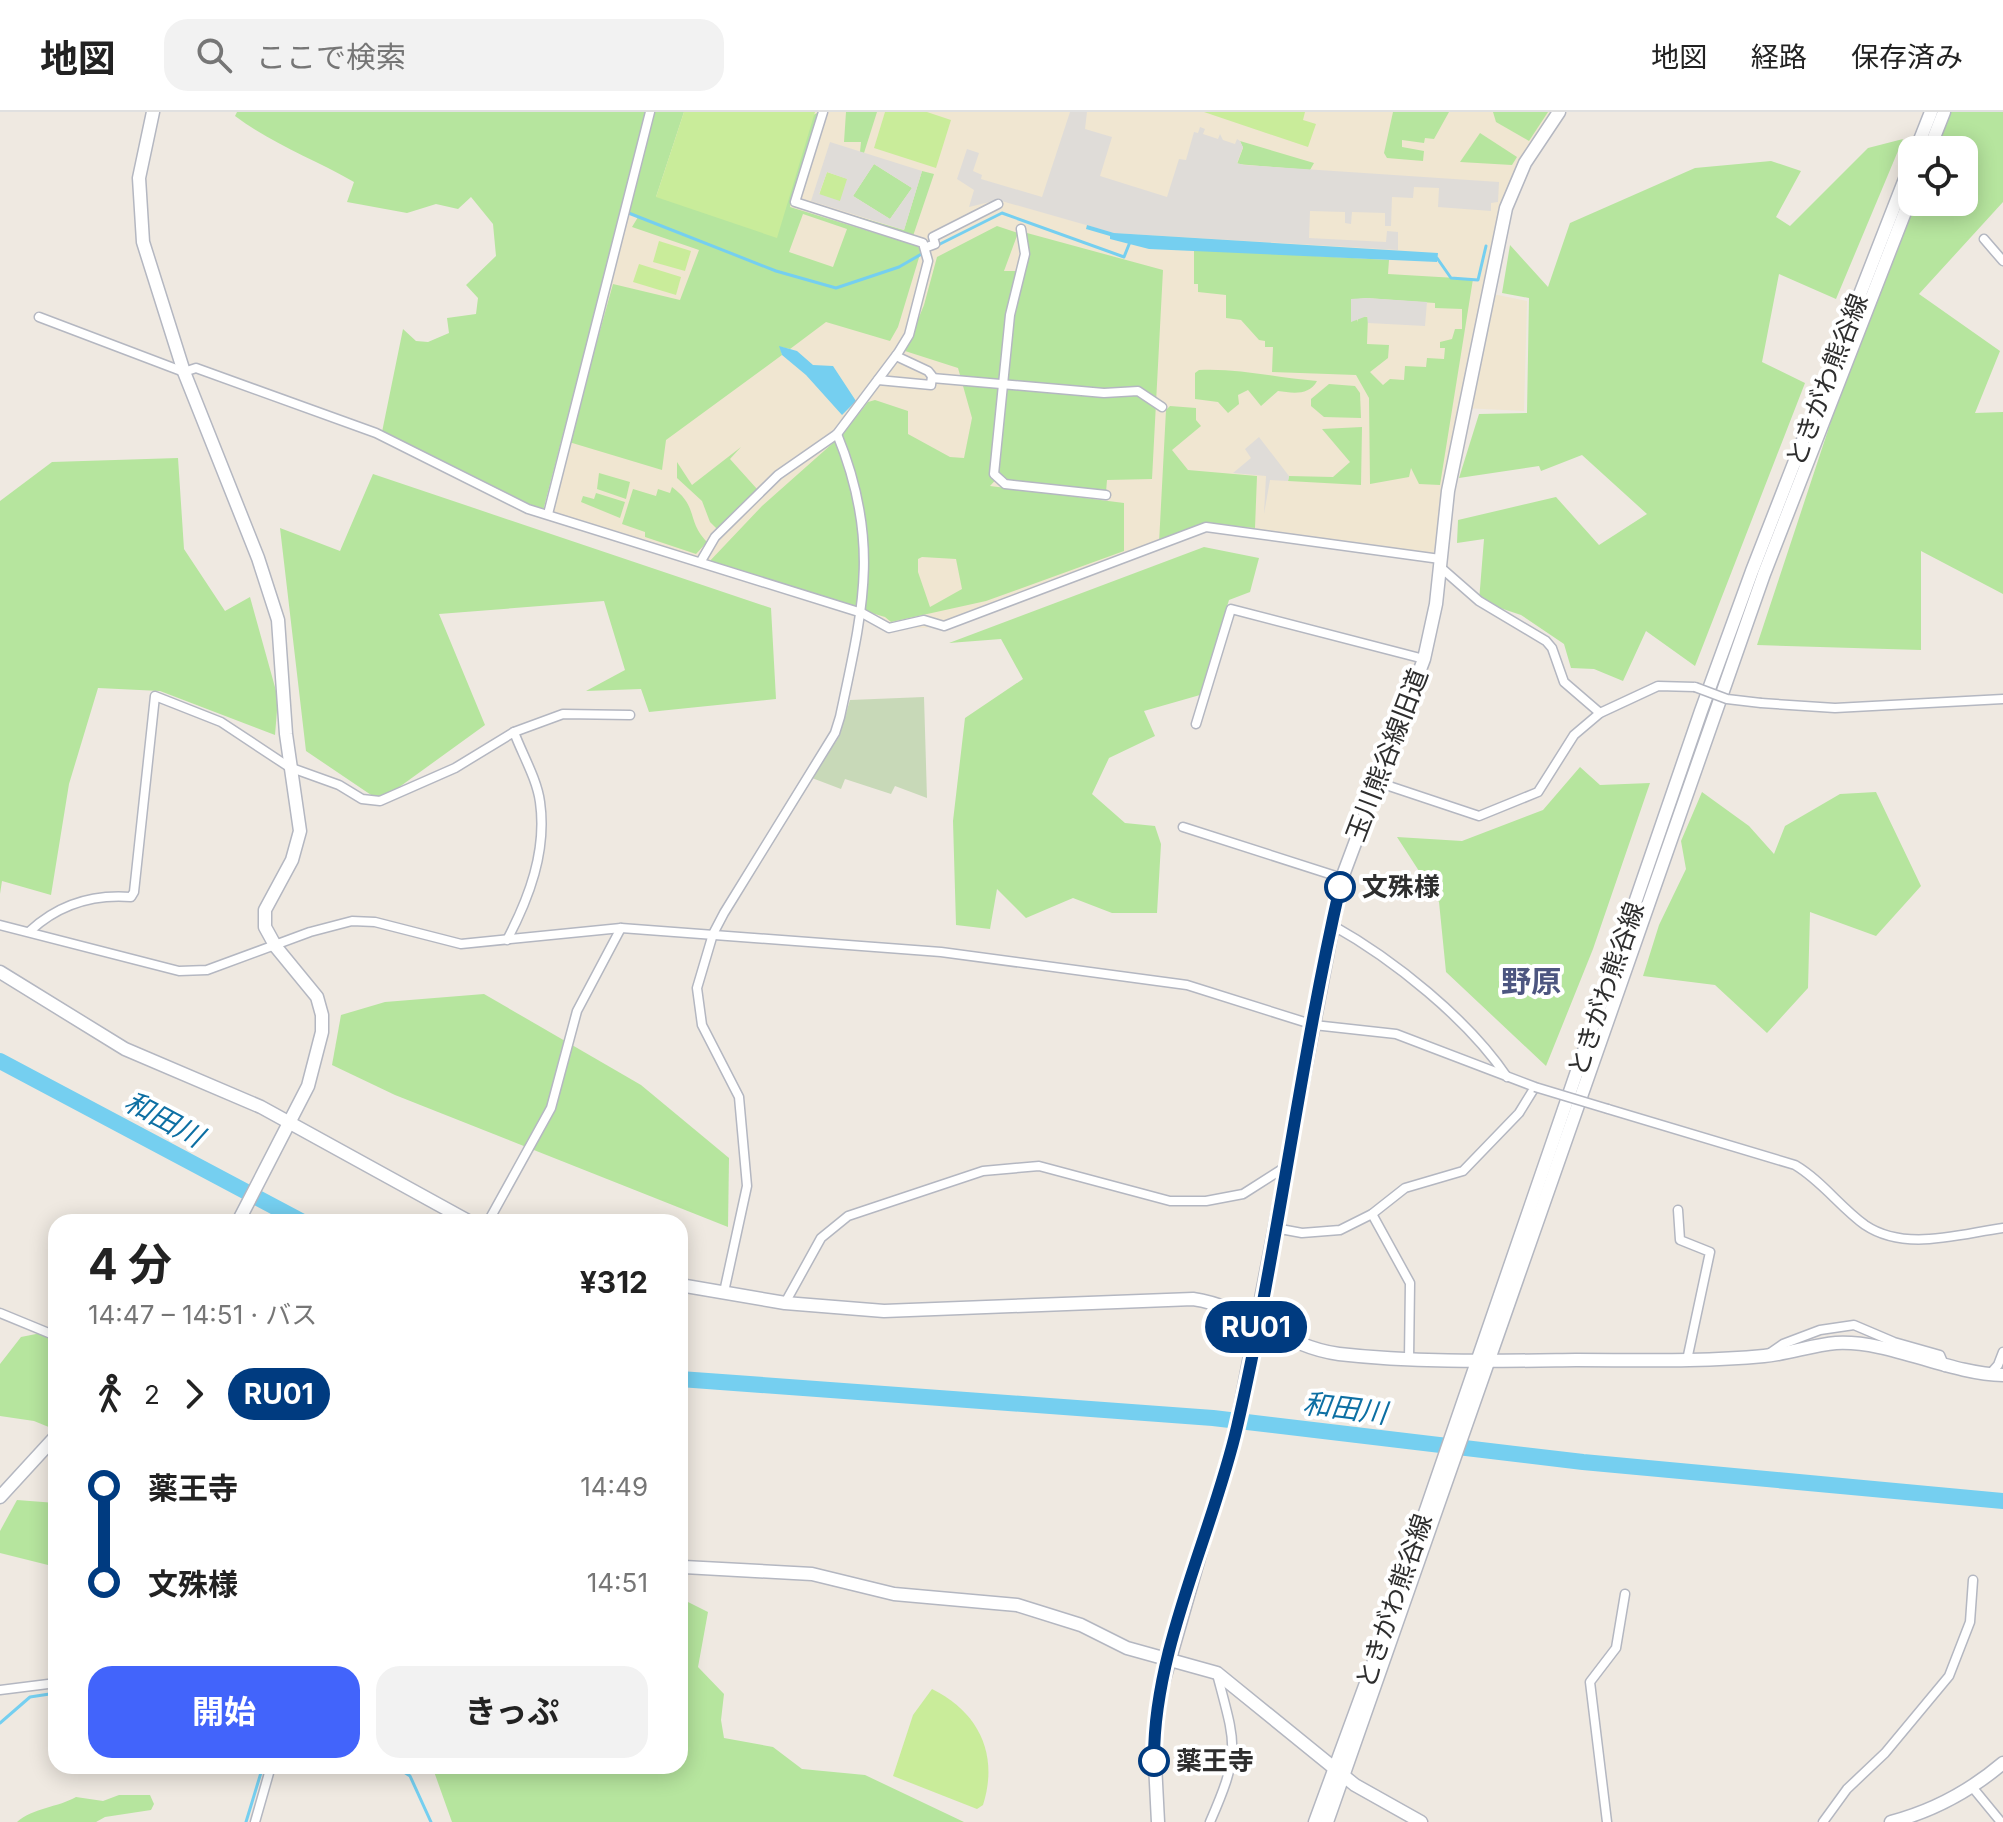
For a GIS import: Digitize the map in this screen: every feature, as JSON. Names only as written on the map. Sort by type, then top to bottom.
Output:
[{"type":"street","points":[[153,112],[142,156],[139,219],[184,372],[258,558],[278,620],[289,767],[300,812],[300,831],[292,860],[265,910],[265,927],[276,947],[317,997],[322,1015],[317,1060],[290,1124],[242,1214]]},
{"type":"street","points":[[548,514],[650,112]]},
{"type":"street","points":[[701,561],[715,537],[778,475],[837,434],[896,356],[913,321],[928,261],[927,247],[865,223],[795,202],[823,112]]},
{"type":"street","name":"玉川熊谷線旧道","points":[[1169,1657],[1241,1409],[1342,878],[1424,659],[1448,491],[1506,208],[1525,163],[1559,112]]},
{"type":"street","points":[[1922,136],[1931,112]]},
{"type":"street","points":[[1935,136],[1944,112]]},
{"type":"street","name":"ときがわ熊谷線","points":[[1484,1361],[1742,599],[1898,197]]},
{"type":"street","points":[[927,247],[935,244],[933,237],[998,204]]},
{"type":"street","name":"ときがわ熊谷線","points":[[1327,1822],[1340,1772],[1464,1416],[1764,574],[1903,216]]},
{"type":"street","points":[[1021,229],[1025,254],[1010,315],[994,460],[999,482],[1106,495]]},
{"type":"street","points":[[1984,239],[2003,261]]},
{"type":"street","points":[[39,317],[184,372],[196,368],[376,433],[528,509],[862,613],[889,628],[924,620],[944,626],[1206,527],[1440,563],[1479,601],[1546,641],[1552,648],[1564,682],[1600,713]]},
{"type":"street","points":[[878,380],[931,385],[932,378],[928,371],[896,356]]},
{"type":"street","points":[[932,378],[1104,393],[1138,391],[1162,407]]},
{"type":"street","points":[[724,1292],[747,1186],[739,1097],[735,1082],[712,1050],[702,1025],[697,988],[713,934],[835,733],[862,613],[867,561],[864,529],[850,465],[837,434]]},
{"type":"street","points":[[1196,724],[1231,609],[1424,659]]},
{"type":"street","points":[[1377,782],[1479,816],[1538,792],[1574,735],[1600,713],[1658,686],[1695,687],[1727,699],[1835,708],[2003,699]]},
{"type":"street","points":[[30,931],[45,917],[89,897],[131,897],[134,892],[155,696],[221,722],[289,767],[339,785],[362,799],[380,801],[455,768],[514,732],[563,714],[630,715]]},
{"type":"street","points":[[507,940],[532,885],[540,842],[540,801],[514,732]]},
{"type":"street","points":[[1183,827],[1342,878]]},
{"type":"street","points":[[0,925],[179,971],[207,970],[310,932],[352,921],[375,922],[461,944],[621,928],[941,952],[1137,976],[1187,985],[1314,1025],[1396,1034],[1507,1078],[1795,1165],[1814,1176],[1864,1224],[1893,1239],[1922,1239],[2003,1228]]},
{"type":"street","points":[[1332,925],[1379,955],[1458,1021],[1492,1055],[1507,1078]]},
{"type":"street","points":[[492,1214],[551,1108],[577,1011],[621,928]]},
{"type":"street","points":[[0,972],[125,1049],[222,1089],[455,1214]]},
{"type":"street","points":[[1275,1228],[1302,1233],[1340,1230],[1372,1214],[1405,1188],[1463,1171],[1519,1113],[1535,1087]]},
{"type":"street","points":[[785,1303],[821,1238],[848,1216],[983,1171],[1039,1166],[1170,1201],[1194,1201],[1243,1194],[1287,1166]]},
{"type":"street","points":[[1678,1210],[1680,1240],[1710,1252],[1687,1360]]},
{"type":"street","points":[[1372,1214],[1410,1283],[1409,1359]]},
{"type":"street","points":[[688,1286],[785,1303],[884,1311],[1193,1299],[1231,1307],[1258,1320],[1275,1334],[1312,1349],[1409,1359],[1687,1360],[1767,1356],[1838,1343],[1945,1367],[2003,1375]]},
{"type":"street","points":[[0,1313],[48,1333]]},
{"type":"street","points":[[1767,1356],[1783,1344],[1820,1330],[1854,1325],[1940,1355],[1945,1367]]},
{"type":"street","points":[[1989,1375],[1998,1365],[2003,1352]]},
{"type":"street","points":[[0,1497],[48,1445]]},
{"type":"street","points":[[688,1565],[791,1571],[894,1594],[1017,1605],[1081,1625],[1127,1648],[1169,1657],[1217,1673],[1340,1772],[1379,1800],[1421,1822]]},
{"type":"street","points":[[1823,1822],[1847,1789],[1885,1753],[1949,1676],[1970,1622],[1973,1580]]},
{"type":"street","points":[[1607,1822],[1590,1682],[1616,1648],[1625,1594]]},
{"type":"street","points":[[1158,1822],[1154,1744],[1169,1657]]},
{"type":"street","points":[[1210,1822],[1228,1781],[1235,1752],[1217,1673]]},
{"type":"street","points":[[0,1690],[48,1684]]},
{"type":"street","points":[[1891,1822],[1912,1817],[1973,1788],[2003,1763]]},
{"type":"street","name":"ときがわ熊谷線","points":[[1315,1822],[1340,1772]]},
{"type":"street","points":[[255,1822],[269,1774]]},
{"type":"street","points":[[1973,1788],[2001,1822]]},
{"type":"shaded area","points":[[651,112],[1553,112],[1508,187],[1483,292],[1527,301],[1524,411],[1463,408],[1442,563],[1205,529],[943,625],[924,628],[899,627],[546,512]]},
{"type":"shaded area","points":[[1070,112],[1087,112],[1085,129],[1112,137],[1100,176],[1167,197],[1179,159],[1186,160],[1194,132],[1198,133],[1200,127],[1205,129],[1203,134],[1218,139],[1220,134],[1223,140],[1235,144],[1237,139],[1240,141],[1243,147],[1237,163],[1244,165],[1499,182],[1498,202],[1491,203],[1491,211],[1438,207],[1439,188],[1414,187],[1413,198],[1392,197],[1391,226],[1385,226],[1385,213],[1352,212],[1351,224],[1345,223],[1345,212],[1310,211],[1309,238],[1386,242],[1387,231],[1398,232],[1398,250],[1114,233],[998,200],[969,207],[974,190],[957,179],[967,149],[979,153],[973,171],[982,175],[981,179],[1042,197]]},
{"type":"shaded area","points":[[830,142],[922,171],[904,230],[811,201]],"holes":[[[874,164],[912,188],[890,219],[853,196]],[[827,172],[847,179],[840,201],[819,194]]]},
{"type":"shaded area","points":[[1351,299],[1427,302],[1425,326],[1368,323],[1367,316],[1351,322]]},
{"type":"shaded area","points":[[1259,437],[1289,476],[1288,481],[1270,480],[1264,514],[1266,476],[1233,473],[1251,458],[1245,449]]},
{"type":"green space","points":[[237,112],[647,112],[543,511],[528,507],[382,432],[403,329],[416,341],[428,342],[449,333],[447,318],[476,314],[478,298],[466,285],[496,256],[493,224],[471,197],[458,209],[436,204],[407,213],[347,202],[354,182],[264,135],[235,116]]},
{"type":"green space","points":[[651,112],[684,112],[656,197],[819,112],[790,207],[921,247],[921,251],[898,327],[890,341],[826,322],[790,349],[780,347],[782,355],[666,440],[662,470],[569,442],[613,284],[680,300],[699,250],[632,227],[638,217],[627,213]],"holes":[[[803,214],[847,229],[833,267],[789,252]]]},
{"type":"green space","points":[[684,112],[815,112],[777,238],[656,197]]},
{"type":"green space","points":[[846,112],[877,112],[864,153],[860,152],[861,142],[844,142]]},
{"type":"green space","points":[[885,112],[927,112],[951,120],[936,168],[874,148]]},
{"type":"green space","points":[[1204,112],[1305,112],[1303,120],[1316,124],[1308,147]]},
{"type":"green space","points":[[1393,112],[1449,112],[1434,139],[1425,138],[1424,143],[1402,140],[1402,147],[1424,151],[1423,161],[1387,158],[1384,153]]},
{"type":"green space","points":[[1493,112],[1548,112],[1529,141],[1496,122]]},
{"type":"green space","points":[[1950,112],[2003,112],[2003,202],[1919,294],[2000,351],[1975,413],[2003,412],[2003,594],[1921,551],[1921,650],[1757,645],[1843,385],[1909,216],[1978,216],[1978,136],[1941,136]]},
{"type":"green space","points":[[1480,133],[1517,157],[1512,165],[1460,162]]},
{"type":"green space","points":[[1898,140],[1898,151],[1836,299],[1779,274],[1762,362],[1805,383],[1695,666],[1646,631],[1623,681],[1594,669],[1571,668],[1564,644],[1521,615],[1479,601],[1484,539],[1457,543],[1458,520],[1556,497],[1599,545],[1647,514],[1582,455],[1541,471],[1539,466],[1459,478],[1479,414],[1527,413],[1529,298],[1502,293],[1510,245],[1548,287],[1570,223],[1695,168],[1771,161],[1801,171],[1776,217],[1790,226],[1868,148]]},
{"type":"green space","points":[[1240,141],[1314,163],[1310,170],[1237,164],[1243,148]]},
{"type":"green space","points":[[874,164],[912,188],[890,219],[853,196]]},
{"type":"green space","points":[[922,171],[934,174],[913,236],[810,203],[904,230]]},
{"type":"green space","points":[[827,172],[848,179],[840,202],[819,195]]},
{"type":"green space","points":[[997,226],[1018,233],[1004,271],[1019,271],[1027,233],[1163,270],[1152,479],[1107,480],[1106,492],[1013,482],[1000,475],[990,486],[1124,503],[1124,551],[986,601],[891,622],[885,617],[707,564],[762,506],[842,435],[868,402],[875,400],[908,411],[908,434],[950,457],[964,458],[972,418],[958,368],[905,351],[924,305],[937,257]],"holes":[[[918,559],[956,559],[962,589],[930,607],[918,572]]]},
{"type":"green space","points":[[659,241],[691,251],[685,271],[653,262]]},
{"type":"green space","points":[[1194,251],[1389,260],[1388,274],[1473,279],[1440,485],[1419,484],[1411,468],[1409,477],[1370,484],[1369,398],[1356,375],[1272,372],[1273,347],[1265,347],[1265,341],[1259,340],[1241,320],[1226,318],[1226,295],[1198,292],[1198,284],[1194,284]],"holes":[[[1366,298],[1435,303],[1435,308],[1462,309],[1462,329],[1455,329],[1452,339],[1440,342],[1440,348],[1445,348],[1444,359],[1427,358],[1426,367],[1405,366],[1404,380],[1390,379],[1383,385],[1370,372],[1388,358],[1389,345],[1367,344],[1368,317],[1358,316],[1358,322],[1351,300]]]},
{"type":"green space","points":[[639,264],[681,277],[676,295],[633,282]]},
{"type":"green space","points":[[1199,370],[1317,381],[1305,391],[1278,391],[1261,406],[1248,390],[1238,395],[1239,404],[1228,413],[1218,402],[1195,399],[1195,373]]},
{"type":"green space","points":[[1329,384],[1355,386],[1360,393],[1361,418],[1324,417],[1311,406],[1311,399]]},
{"type":"green space","points":[[1170,406],[1196,408],[1196,420],[1201,426],[1172,450],[1188,470],[1257,476],[1255,528],[1210,524],[1159,543],[1166,410]]},
{"type":"green space","points":[[1362,427],[1361,485],[1288,481],[1289,476],[1333,477],[1350,462],[1322,429]]},
{"type":"green space","points":[[741,447],[730,459],[757,489],[718,530],[710,522],[702,501],[677,478],[677,462],[692,485]]},
{"type":"green space","points":[[178,458],[184,549],[225,611],[250,597],[278,698],[275,735],[160,691],[98,688],[69,784],[51,895],[2,881],[0,894],[0,501],[52,462]]},
{"type":"green space","points":[[599,473],[630,482],[626,499],[597,489]]},
{"type":"green space","points":[[373,474],[771,608],[776,699],[649,712],[641,689],[586,691],[625,670],[604,601],[439,614],[485,725],[380,801],[306,751],[280,528],[340,551]]},
{"type":"green space","points":[[672,487],[686,501],[696,527],[707,542],[696,554],[645,537],[645,532],[622,524],[633,489],[656,496],[658,489],[670,493]]},
{"type":"green space","points":[[596,493],[625,502],[620,518],[581,502],[583,496],[594,499]]},
{"type":"green space","points":[[1204,547],[1259,558],[1250,592],[1229,600],[1200,695],[1144,711],[1155,736],[1109,758],[1092,794],[1125,823],[1155,826],[1161,844],[1157,913],[1112,913],[1073,898],[1026,918],[997,889],[990,929],[956,925],[953,821],[965,718],[1023,679],[1001,639],[949,643]]},
{"type":"green space","points":[[924,697],[927,798],[895,786],[891,794],[845,779],[841,789],[812,778],[839,737],[850,700]]},
{"type":"green space","points":[[1580,767],[1600,785],[1650,783],[1593,949],[1546,1066],[1446,972],[1439,902],[1397,837],[1462,841],[1543,810]]},
{"type":"green space","points":[[1702,792],[1749,826],[1774,854],[1785,826],[1840,794],[1876,792],[1921,886],[1876,936],[1810,912],[1808,988],[1767,1033],[1715,985],[1643,976],[1659,925],[1686,869],[1681,841]]},
{"type":"green space","points":[[484,994],[641,1085],[729,1158],[728,1227],[395,1095],[332,1065],[341,1015],[385,1002]]},
{"type":"green space","points":[[48,1332],[48,1427],[34,1421],[0,1416],[0,1364],[21,1337]]},
{"type":"green space","points":[[17,1500],[48,1502],[48,1565],[0,1553],[0,1531]]},
{"type":"green space","points":[[688,1602],[708,1612],[698,1667],[724,1694],[721,1720],[724,1738],[773,1747],[802,1769],[865,1775],[964,1822],[452,1822],[435,1774],[688,1774]]},
{"type":"green space","points":[[932,1689],[962,1710],[981,1737],[986,1752],[987,1787],[983,1805],[977,1809],[893,1776],[913,1715]]},
{"type":"green space","points":[[119,1795],[150,1795],[154,1804],[151,1810],[105,1817],[96,1822],[17,1822],[76,1797],[103,1801]]},
{"type":"water","points":[[1087,225],[1114,233],[1438,253],[1437,262],[1149,249],[1110,239],[1110,236],[1086,229]]},
{"type":"water","points":[[779,346],[797,351],[813,365],[833,366],[856,401],[842,415],[806,375],[782,355]]},
{"type":"waterway","points":[[626,212],[776,271],[836,288],[899,267],[925,252]]},
{"type":"waterway","points":[[938,245],[1002,213],[1124,257],[1130,242]]},
{"type":"waterway","points":[[1437,258],[1451,278],[1478,280],[1486,246]]},
{"type":"waterway","name":"和田川","points":[[0,1061],[288,1214]]},
{"type":"waterway","name":"和田川","points":[[688,1380],[1213,1418],[1583,1462],[2003,1501]]},
{"type":"waterway","points":[[0,1723],[30,1697],[48,1694]]},
{"type":"waterway","points":[[246,1822],[261,1774]]},
{"type":"waterway","points":[[407,1774],[431,1822]]},
{"type":"bus line","name":"RU01","points":[[1154,1761],[1157,1716],[1169,1657],[1241,1409],[1340,887]]},
{"type":"place","name":"文殊様","points":[[1340,887]]},
{"type":"place","name":"薬王寺","points":[[1154,1761]]},
{"type":"district","name":"野原","points":[[1531,982]]}]
